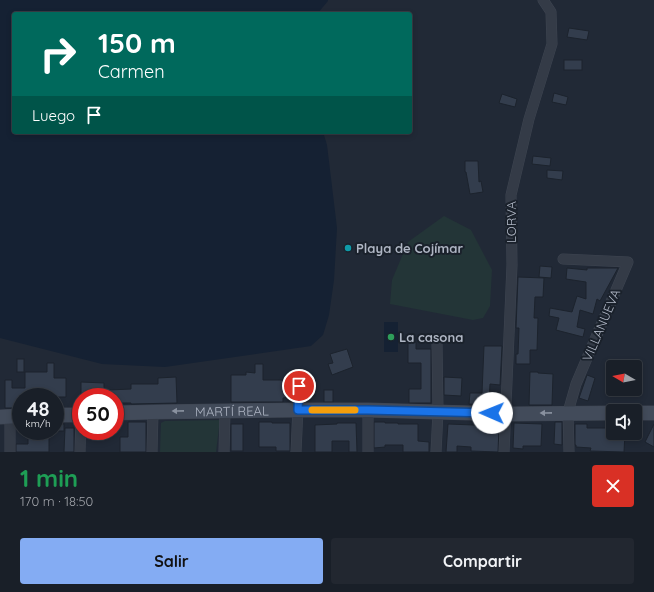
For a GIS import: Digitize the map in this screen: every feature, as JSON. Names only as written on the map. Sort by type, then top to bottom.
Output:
[{"type":"main road","name":"MARTÍ REAL","points":[[124,413],[368,410],[505,414],[568,412],[606,413]]},
{"type":"main road","points":[[642,413],[654,413]]},
{"type":"street","name":"LORVA","points":[[504,452],[512,264],[511,195],[529,120],[552,44],[551,12],[543,0]]},
{"type":"street","name":"VILLANUEVA","points":[[563,259],[628,262],[576,384],[568,412],[569,452]]},
{"type":"street","points":[[436,452],[438,412],[437,340]]},
{"type":"street","points":[[296,452],[299,386]]},
{"type":"street","points":[[368,410],[368,452]]},
{"type":"street","points":[[224,452],[225,411]]},
{"type":"street","points":[[152,412],[152,452]]},
{"type":"street","points":[[10,416],[10,452]]},
{"type":"street","points":[[80,440],[80,452]]},
{"type":"shaded area","points":[[444,216],[471,230],[492,270],[490,306],[483,318],[473,320],[390,304],[392,280],[408,242]]},
{"type":"shaded area","points":[[220,420],[216,452],[160,452],[161,423],[165,421]]},
{"type":"water","points":[[0,0],[328,0],[319,12],[12,12],[12,134],[324,134],[327,145],[337,228],[334,280],[329,315],[323,335],[311,346],[165,367],[102,364],[0,338]]},
{"type":"water","name":"La casona","points":[[384,322],[398,322],[398,352],[384,352]]},
{"type":"building","points":[[569,28],[589,31],[587,40],[567,37]]},
{"type":"building","points":[[564,60],[582,60],[582,70],[564,70]]},
{"type":"building","points":[[554,93],[568,97],[566,105],[552,102]]},
{"type":"building","points":[[502,94],[517,99],[515,107],[499,103]]},
{"type":"building","points":[[533,156],[551,158],[550,166],[532,164]]},
{"type":"building","points":[[465,161],[478,161],[479,182],[481,181],[483,192],[470,194],[465,172]]},
{"type":"building","points":[[547,170],[563,171],[562,180],[547,178]]},
{"type":"building","points":[[540,266],[552,267],[551,278],[539,277]]},
{"type":"building","points":[[567,268],[587,270],[587,268],[618,268],[600,301],[597,299],[593,314],[580,310],[577,327],[585,329],[583,337],[556,330],[559,318],[549,316],[550,308],[572,312],[577,296],[586,299],[586,282],[566,279]]},
{"type":"building","points":[[518,277],[544,278],[543,297],[535,297],[534,318],[538,318],[537,350],[530,350],[530,364],[516,364],[519,328],[516,328]]},
{"type":"building","points":[[408,342],[416,342],[416,349],[431,349],[431,403],[409,403],[409,389],[421,389],[421,363],[408,363]]},
{"type":"building","points":[[484,346],[502,346],[500,385],[490,384],[489,405],[469,404],[470,393],[482,393]]},
{"type":"building","points":[[347,349],[353,367],[332,375],[328,364],[333,363],[330,354]]},
{"type":"building","points":[[17,359],[24,359],[24,372],[17,372]]},
{"type":"building","points":[[47,363],[54,363],[54,378],[66,378],[66,397],[64,397],[64,388],[25,388],[25,372],[47,372]]},
{"type":"building","points":[[255,364],[263,364],[263,380],[290,379],[290,397],[283,398],[283,402],[231,402],[231,375],[246,375],[246,372],[255,373]]},
{"type":"building","points":[[530,372],[553,374],[552,405],[529,405]]},
{"type":"building","points":[[587,375],[595,378],[588,401],[579,398]]},
{"type":"building","points":[[176,377],[177,403],[124,403],[124,389],[131,389],[131,384],[158,384],[158,378]]},
{"type":"building","points":[[444,377],[462,378],[461,396],[444,395]]},
{"type":"building","points":[[5,380],[12,380],[12,408],[5,408]]},
{"type":"building","points":[[81,382],[104,383],[104,388],[81,388]]},
{"type":"building","points":[[324,390],[333,390],[333,402],[324,402]]},
{"type":"building","points":[[128,422],[146,422],[146,452],[120,452],[120,440],[124,440],[124,437],[128,437]]},
{"type":"building","points":[[259,422],[290,423],[290,451],[276,451],[276,447],[259,447]]},
{"type":"building","points":[[374,422],[418,424],[418,441],[429,442],[429,452],[403,452],[403,445],[385,445],[385,447],[374,448]]},
{"type":"building","points":[[555,422],[562,422],[562,445],[554,444]]},
{"type":"building","points":[[356,423],[357,452],[349,452],[349,441],[332,441],[332,452],[315,452],[315,425]]},
{"type":"building","points":[[514,423],[542,424],[541,446],[523,446],[523,449],[513,448]]},
{"type":"building","points":[[231,424],[243,424],[243,451],[231,451]]},
{"type":"building","points":[[448,424],[499,426],[498,452],[471,451],[471,447],[457,446],[457,452],[446,452]]},
{"type":"building","points":[[575,424],[587,424],[587,428],[606,428],[606,440],[625,440],[624,452],[590,451],[591,448],[576,447]]},
{"type":"building","points":[[654,424],[654,447],[645,442]]},
{"type":"building","points":[[65,428],[72,428],[74,452],[64,452]]},
{"type":"building","points":[[28,440],[49,440],[49,452],[16,452],[16,444],[28,444]]},
{"type":"slow traffic","points":[[312,410],[355,410]]},
{"type":"place","name":"Playa de Cojímar","points":[[348,248]]},
{"type":"place","name":"La casona","points":[[391,337]]},
{"type":"route","points":[[299,386],[298,410],[492,413]]}]
